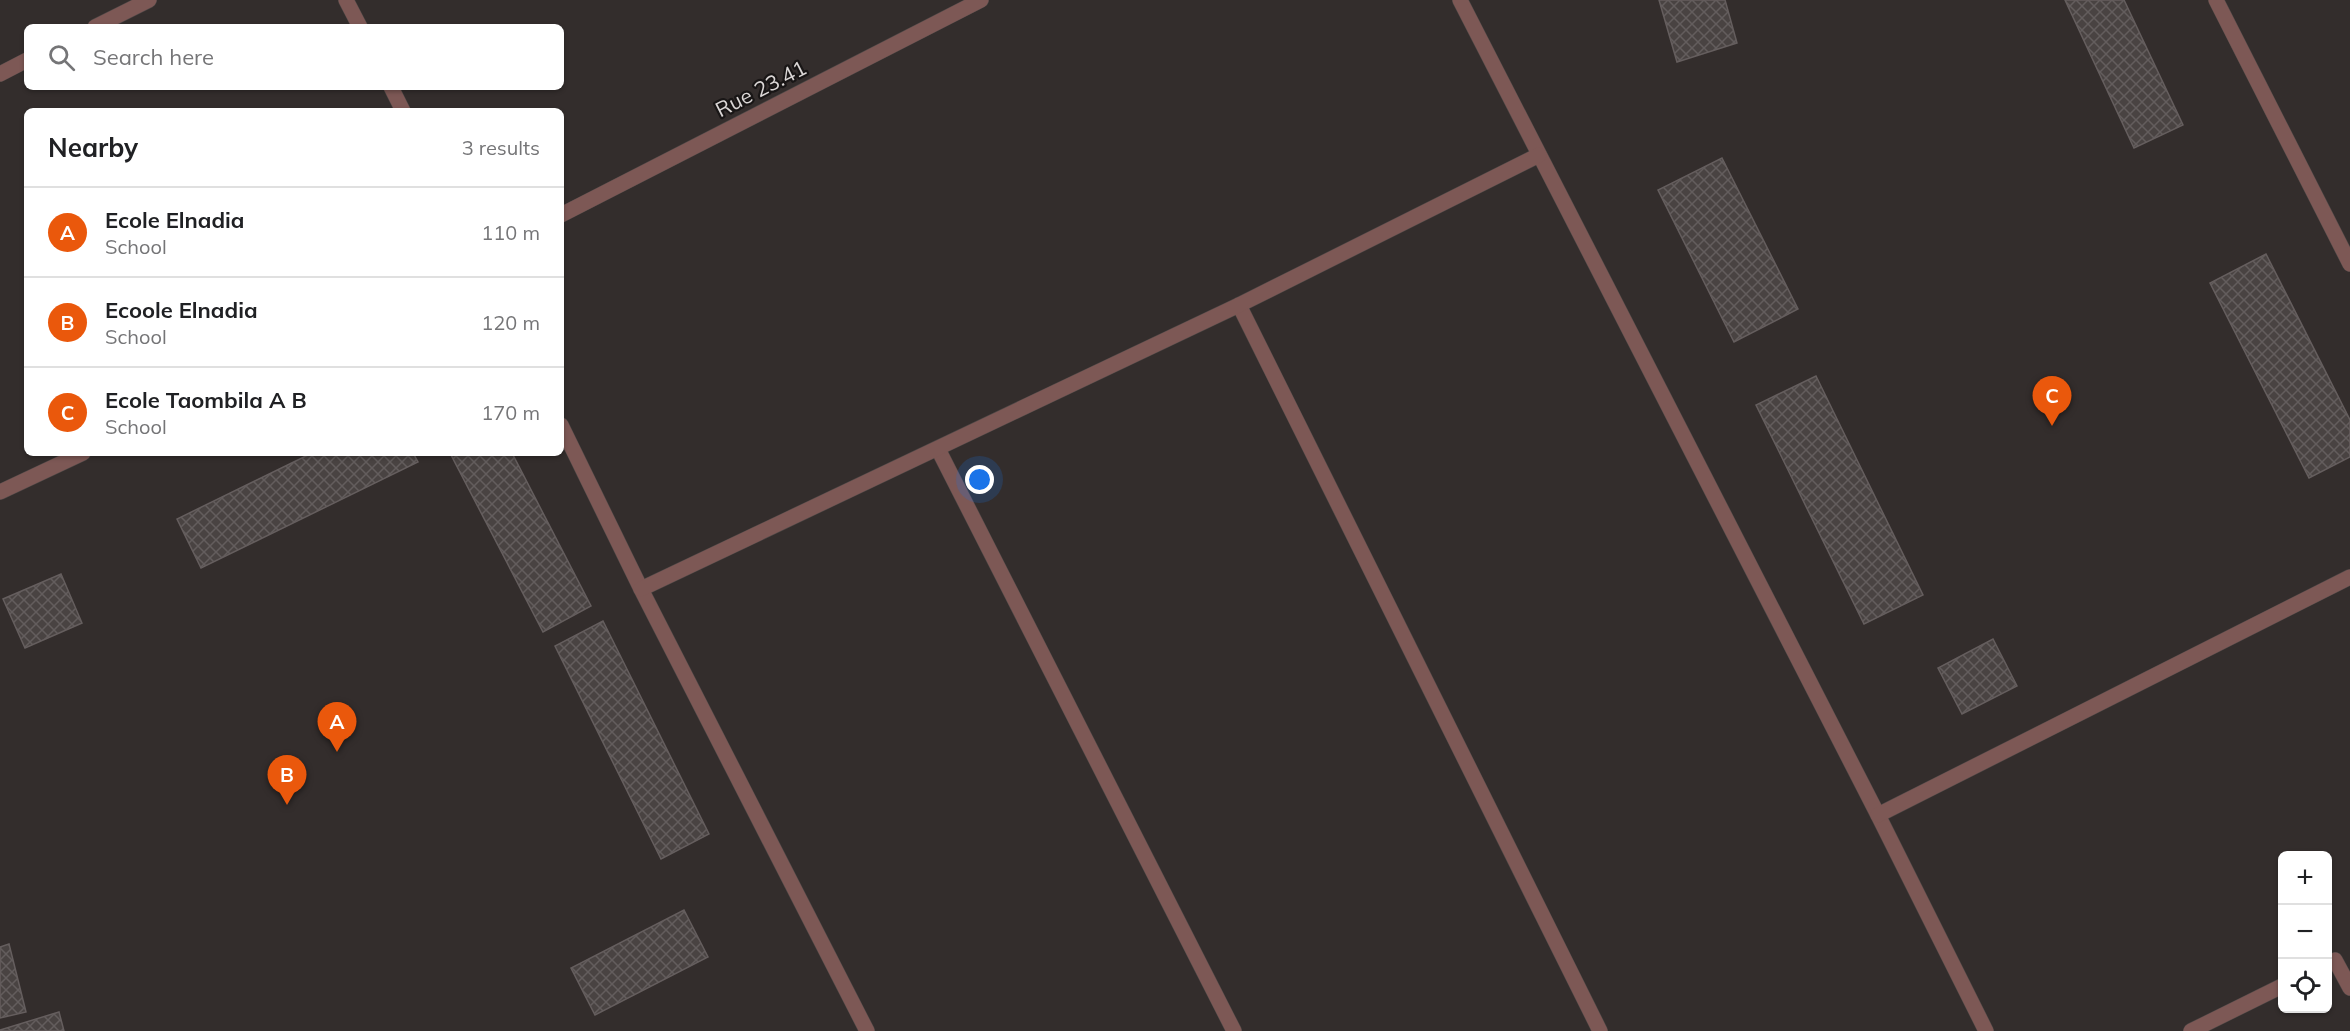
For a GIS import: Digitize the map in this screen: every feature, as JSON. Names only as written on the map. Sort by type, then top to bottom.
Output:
[{"type":"street","points":[[101,24],[149,0]]},
{"type":"street","points":[[346,0],[358,24]]},
{"type":"street","name":"Rue 23.41","points":[[564,213],[981,0]]},
{"type":"street","points":[[1460,0],[1878,815],[1986,1031]]},
{"type":"street","points":[[2216,0],[2350,264]]},
{"type":"street","points":[[0,74],[24,62]]},
{"type":"street","points":[[392,90],[402,108]]},
{"type":"street","points":[[641,589],[1239,305],[1539,155]]},
{"type":"street","points":[[1239,305],[1600,1031]]},
{"type":"street","points":[[564,431],[641,589],[867,1031]]},
{"type":"street","points":[[938,449],[1234,1031]]},
{"type":"street","points":[[0,492],[77,456]]},
{"type":"street","points":[[1878,815],[2350,577]]},
{"type":"street","points":[[2350,953],[2332,962],[2350,988]]},
{"type":"street","points":[[2191,1031],[2278,988]]},
{"type":"building","points":[[1659,0],[1725,0],[1737,43],[1677,62]]},
{"type":"building","points":[[2065,0],[2124,0],[2183,125],[2134,148]]},
{"type":"building","points":[[1722,158],[1798,309],[1734,342],[1658,190]]},
{"type":"building","points":[[2266,254],[2350,420],[2350,457],[2309,478],[2210,283]]},
{"type":"building","points":[[1816,376],[1923,595],[1864,624],[1756,405]]},
{"type":"building","points":[[306,456],[415,456],[418,462],[201,568],[177,519]]},
{"type":"building","points":[[452,456],[514,456],[591,606],[543,632]]},
{"type":"building","points":[[61,574],[82,623],[25,648],[3,599]]},
{"type":"building","points":[[603,621],[709,834],[661,859],[555,646]]},
{"type":"building","points":[[1993,639],[2017,686],[1962,714],[1938,668]]},
{"type":"building","points":[[684,910],[708,957],[595,1015],[571,968]]},
{"type":"building","points":[[9,944],[26,1012],[0,1018],[0,947]]},
{"type":"building","points":[[59,1012],[64,1031],[0,1031],[0,1030]]},
{"type":"place","name":"Ecole Taombila A B","points":[[2052,426]]},
{"type":"place","name":"Ecole Elnadia","points":[[337,752]]},
{"type":"place","name":"Ecoole Elnadia","points":[[287,805]]}]
